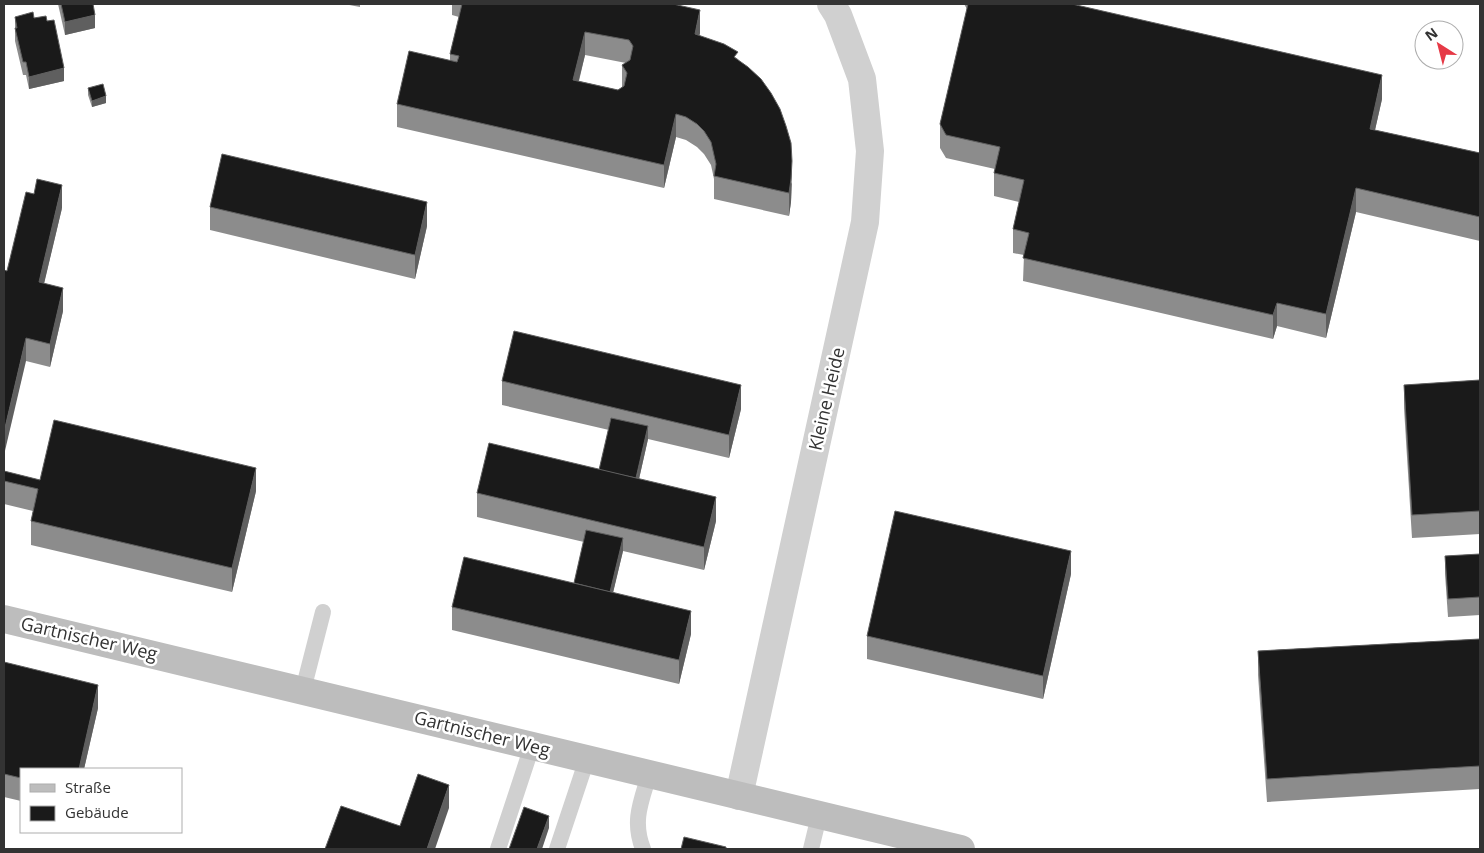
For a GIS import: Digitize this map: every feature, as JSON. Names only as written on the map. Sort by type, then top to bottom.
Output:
[{"type":"street","name":"Kleine Heide","points":[[739,796],[865,222],[870,151],[862,79],[838,15],[831,4]]},
{"type":"street","name":"Gartnischer Weg","points":[[4,619],[961,849]]},
{"type":"lane","points":[[303,690],[323,612]]},
{"type":"lane","points":[[498,849],[532,746]]},
{"type":"lane","points":[[557,849],[587,759]]},
{"type":"lane","points":[[643,849],[638,836],[637,818],[648,774]]},
{"type":"lane","points":[[811,849],[819,816]]},
{"type":"building","points":[[61,4],[93,4],[95,15],[65,22]]},
{"type":"building","points":[[462,4],[673,4],[700,10],[695,34],[724,44],[738,52],[734,57],[761,79],[780,109],[791,143],[792,161],[789,193],[714,176],[716,164],[711,142],[697,124],[686,117],[676,114],[664,165],[397,104],[409,51],[457,62],[459,56],[450,54]],"holes":[[[585,32],[629,40],[633,46],[630,60],[622,65],[627,73],[624,86],[618,90],[573,80]]]},
{"type":"building","points":[[968,4],[1072,4],[1382,75],[1370,129],[1480,153],[1480,217],[1356,188],[1326,314],[1277,303],[1273,315],[1023,258],[1029,233],[1013,229],[1024,180],[994,173],[1000,147],[946,135],[940,124]]},
{"type":"building","points":[[33,12],[34,18],[46,16],[47,21],[54,20],[64,68],[29,77],[26,62],[23,62],[15,28],[17,28],[15,17]]},
{"type":"building","points":[[103,84],[106,96],[92,101],[88,88]]},
{"type":"building","points":[[222,154],[427,202],[415,255],[210,207]]},
{"type":"building","points":[[37,179],[62,185],[39,282],[63,288],[50,344],[26,338],[4,432],[4,270],[7,271],[26,192],[34,194]]},
{"type":"building","points":[[514,331],[741,385],[729,435],[502,381]]},
{"type":"building","points":[[1480,380],[1480,511],[1412,515],[1404,385]]},
{"type":"building","points":[[611,418],[648,426],[636,478],[599,470]]},
{"type":"building","points":[[54,420],[256,468],[232,568],[31,521],[38,489],[4,481],[4,471],[40,480]]},
{"type":"building","points":[[489,443],[716,497],[704,547],[477,493]]},
{"type":"building","points":[[895,511],[1071,551],[1043,676],[867,636]]},
{"type":"building","points":[[586,530],[623,538],[610,592],[574,583]]},
{"type":"building","points":[[1480,554],[1480,597],[1448,599],[1445,556]]},
{"type":"building","points":[[464,557],[691,611],[679,660],[452,607]]},
{"type":"building","points":[[1480,639],[1480,766],[1267,779],[1258,651]]},
{"type":"building","points":[[4,662],[98,685],[79,768],[20,768],[20,778],[4,774]]},
{"type":"building","points":[[418,774],[449,785],[427,849],[325,849],[341,806],[400,826]]},
{"type":"building","points":[[524,807],[549,816],[537,849],[509,849]]},
{"type":"building","points":[[684,837],[726,847],[726,849],[681,849]]}]
